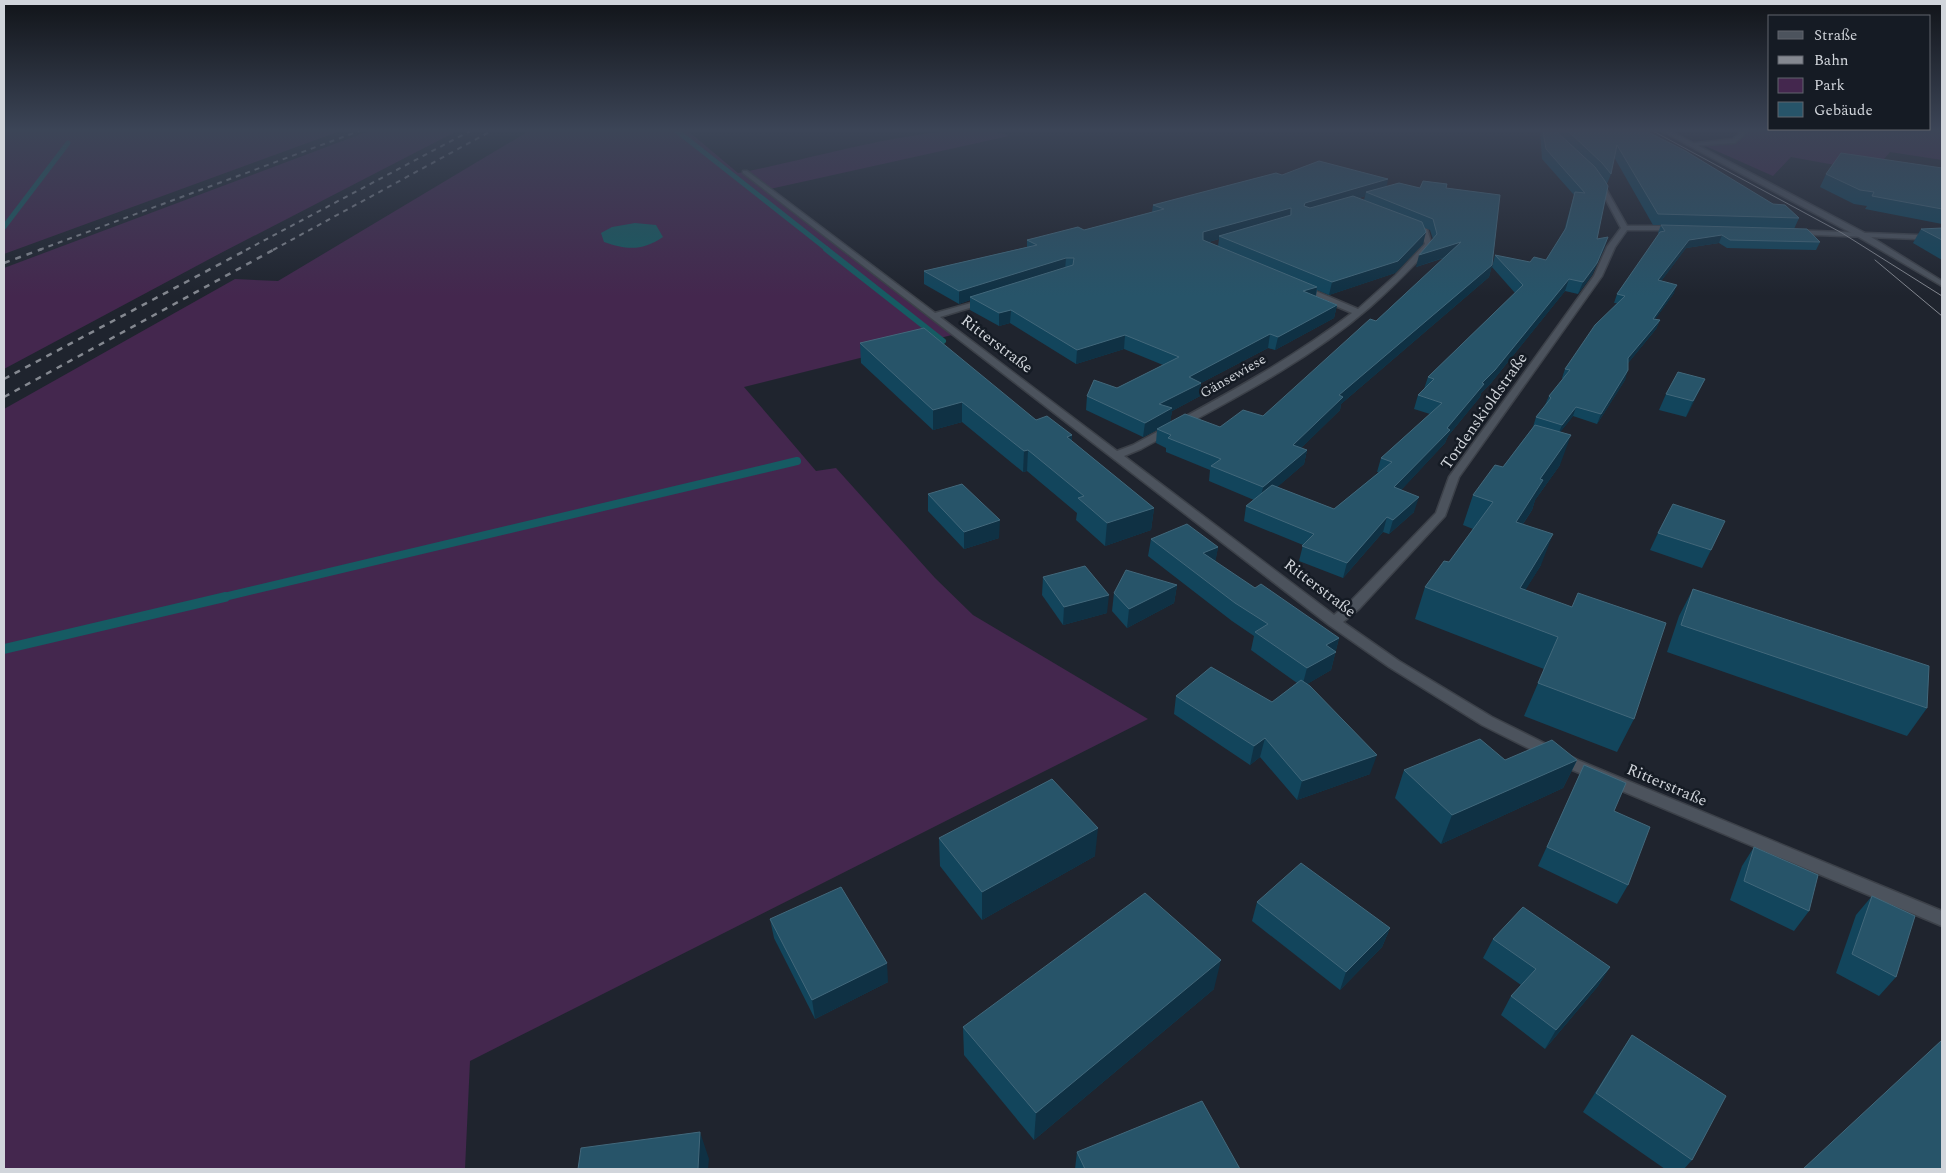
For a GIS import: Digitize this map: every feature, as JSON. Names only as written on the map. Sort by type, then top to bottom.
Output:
[{"type":"street","name":"Ritterstraße","points":[[763,186],[1334,622],[1394,664],[1487,721],[1575,765],[1942,919]]},
{"type":"street","points":[[1603,186],[1625,228],[1682,228]]},
{"type":"street","points":[[1769,186],[1860,234],[1942,284]]},
{"type":"street","name":"Gänsewiese","points":[[1117,456],[1137,447],[1256,380],[1326,336],[1358,312],[1408,270],[1429,244],[1424,231],[1404,223]]},
{"type":"street","name":"Tordenskioldstraße","points":[[1334,622],[1354,606],[1442,514],[1454,477],[1598,276],[1611,247],[1625,228]]},
{"type":"street","points":[[1788,232],[1942,238]]},
{"type":"street","points":[[1291,284],[1358,312]]},
{"type":"street","points":[[933,316],[996,296]]},
{"type":"green space","points":[[4,186],[190,186],[4,254]]},
{"type":"green space","points":[[223,186],[351,186],[4,369],[4,268]]},
{"type":"green space","points":[[437,186],[785,186],[770,189],[956,334],[744,387],[816,471],[836,468],[935,578],[973,615],[1148,719],[470,1061],[465,1169],[4,1169],[4,409],[235,279],[278,281]]},
{"type":"water","points":[[635,223],[656,225],[663,237],[648,245],[634,248],[620,247],[604,242],[601,233],[612,227]]},
{"type":"building","points":[[1227,186],[1365,186],[1305,203],[1304,206],[1310,208],[1353,196],[1422,222],[1426,232],[1398,261],[1332,282],[1219,236],[1291,215],[1291,208],[1203,232],[1203,240],[1317,287],[1303,291],[1337,305],[1278,337],[1270,334],[1189,377],[1201,383],[1159,404],[1172,408],[1145,423],[1087,396],[1094,380],[1117,388],[1179,357],[1125,335],[1077,350],[1011,310],[999,313],[970,297],[1073,265],[1074,258],[1066,258],[959,291],[924,271],[1037,245],[1027,240],[1078,227],[1084,230],[1164,209],[1153,205]]},
{"type":"building","points":[[1389,186],[1411,186],[1420,188],[1421,186],[1447,186],[1446,188],[1500,195],[1492,265],[1339,395],[1343,397],[1293,445],[1307,450],[1263,487],[1211,466],[1221,459],[1168,438],[1171,435],[1157,429],[1185,414],[1220,427],[1243,410],[1263,416],[1370,319],[1376,321],[1461,242],[1419,255],[1437,234],[1433,219],[1366,192]]},
{"type":"building","points":[[1579,186],[1608,186],[1597,239],[1608,237],[1597,263],[1583,282],[1569,279],[1495,370],[1482,383],[1484,384],[1447,428],[1450,430],[1394,487],[1419,497],[1393,520],[1387,517],[1347,563],[1302,546],[1314,534],[1246,506],[1272,485],[1334,509],[1392,462],[1381,458],[1442,403],[1418,395],[1434,379],[1428,377],[1523,285],[1495,255],[1530,262],[1534,257],[1546,260],[1566,228],[1575,192],[1585,193]]},
{"type":"building","points":[[1641,186],[1743,186],[1773,204],[1785,205],[1799,218],[1658,214]]},
{"type":"building","points":[[1851,186],[1942,186],[1942,209],[1872,196],[1874,192],[1860,190]]},
{"type":"building","points":[[1661,225],[1807,229],[1820,242],[1730,240],[1722,235],[1689,240],[1658,280],[1677,285],[1653,319],[1660,320],[1628,358],[1628,370],[1601,414],[1576,407],[1562,425],[1536,417],[1551,398],[1549,396],[1570,370],[1565,369],[1595,325],[1625,296],[1617,294],[1660,232],[1665,231]]},
{"type":"building","points":[[1942,228],[1942,240],[1921,229]]},
{"type":"building","points":[[924,328],[1036,420],[1047,416],[1072,435],[1067,437],[1154,508],[1107,523],[1078,498],[1084,496],[1028,450],[1024,451],[962,402],[933,410],[860,343]]},
{"type":"building","points":[[1678,372],[1705,379],[1693,401],[1666,394]]},
{"type":"building","points":[[1535,425],[1571,435],[1540,479],[1543,480],[1516,522],[1553,534],[1520,588],[1572,607],[1578,593],[1666,623],[1634,719],[1538,683],[1558,637],[1425,587],[1444,561],[1449,562],[1493,502],[1473,495],[1495,465],[1503,467]]},
{"type":"building","points":[[962,484],[1000,520],[964,532],[928,494]]},
{"type":"building","points":[[1673,504],[1725,521],[1711,550],[1658,533]]},
{"type":"building","points":[[1187,524],[1218,547],[1203,553],[1255,588],[1261,584],[1339,638],[1326,645],[1336,652],[1307,668],[1255,632],[1268,624],[1235,603],[1151,539]]},
{"type":"building","points":[[1085,566],[1109,595],[1064,607],[1043,577]]},
{"type":"building","points":[[1126,570],[1177,585],[1129,609],[1114,593]]},
{"type":"building","points":[[1693,589],[1929,666],[1927,708],[1681,625]]},
{"type":"building","points":[[1211,667],[1272,702],[1301,680],[1310,686],[1377,755],[1302,781],[1265,738],[1254,746],[1176,696]]},
{"type":"building","points":[[1480,739],[1505,760],[1552,740],[1577,760],[1452,815],[1404,770]]},
{"type":"building","points":[[1584,765],[1626,783],[1614,811],[1650,827],[1628,885],[1547,847]]},
{"type":"building","points":[[1052,779],[1098,828],[982,892],[939,838]]},
{"type":"building","points":[[1754,847],[1818,875],[1809,911],[1744,881]]},
{"type":"building","points":[[1301,863],[1390,928],[1346,972],[1257,902]]},
{"type":"building","points":[[841,887],[887,963],[812,1000],[770,919]]},
{"type":"building","points":[[1145,893],[1221,960],[1036,1113],[963,1027]]},
{"type":"building","points":[[1872,896],[1915,916],[1896,977],[1852,954]]},
{"type":"building","points":[[1523,907],[1610,967],[1556,1030],[1511,996],[1536,969],[1493,939]]},
{"type":"building","points":[[1632,1035],[1726,1096],[1692,1160],[1596,1093]]},
{"type":"building","points":[[1942,1040],[1942,1169],[1803,1169]]},
{"type":"building","points":[[1202,1101],[1240,1169],[1085,1169],[1077,1152]]},
{"type":"building","points":[[700,1132],[698,1169],[578,1169],[581,1148]]},
{"type":"waterway","points":[[4,227],[35,186]]},
{"type":"waterway","points":[[746,186],[828,250]]},
{"type":"waterway","points":[[826,249],[943,341]]},
{"type":"waterway","points":[[220,598],[797,461]]},
{"type":"waterway","points":[[4,649],[225,597]]},
{"type":"tram line","points":[[1754,186],[1842,233],[1942,296]]},
{"type":"tram line","points":[[1875,260],[1942,316]]},
{"type":"railway","points":[[39,250],[212,186]]},
{"type":"railway","points":[[246,250],[367,186]]},
{"type":"railway","points":[[273,250],[391,186]]},
{"type":"railway","points":[[4,263],[42,249]]},
{"type":"railway","points":[[4,379],[248,249]]},
{"type":"railway","points":[[4,397],[275,249]]}]
